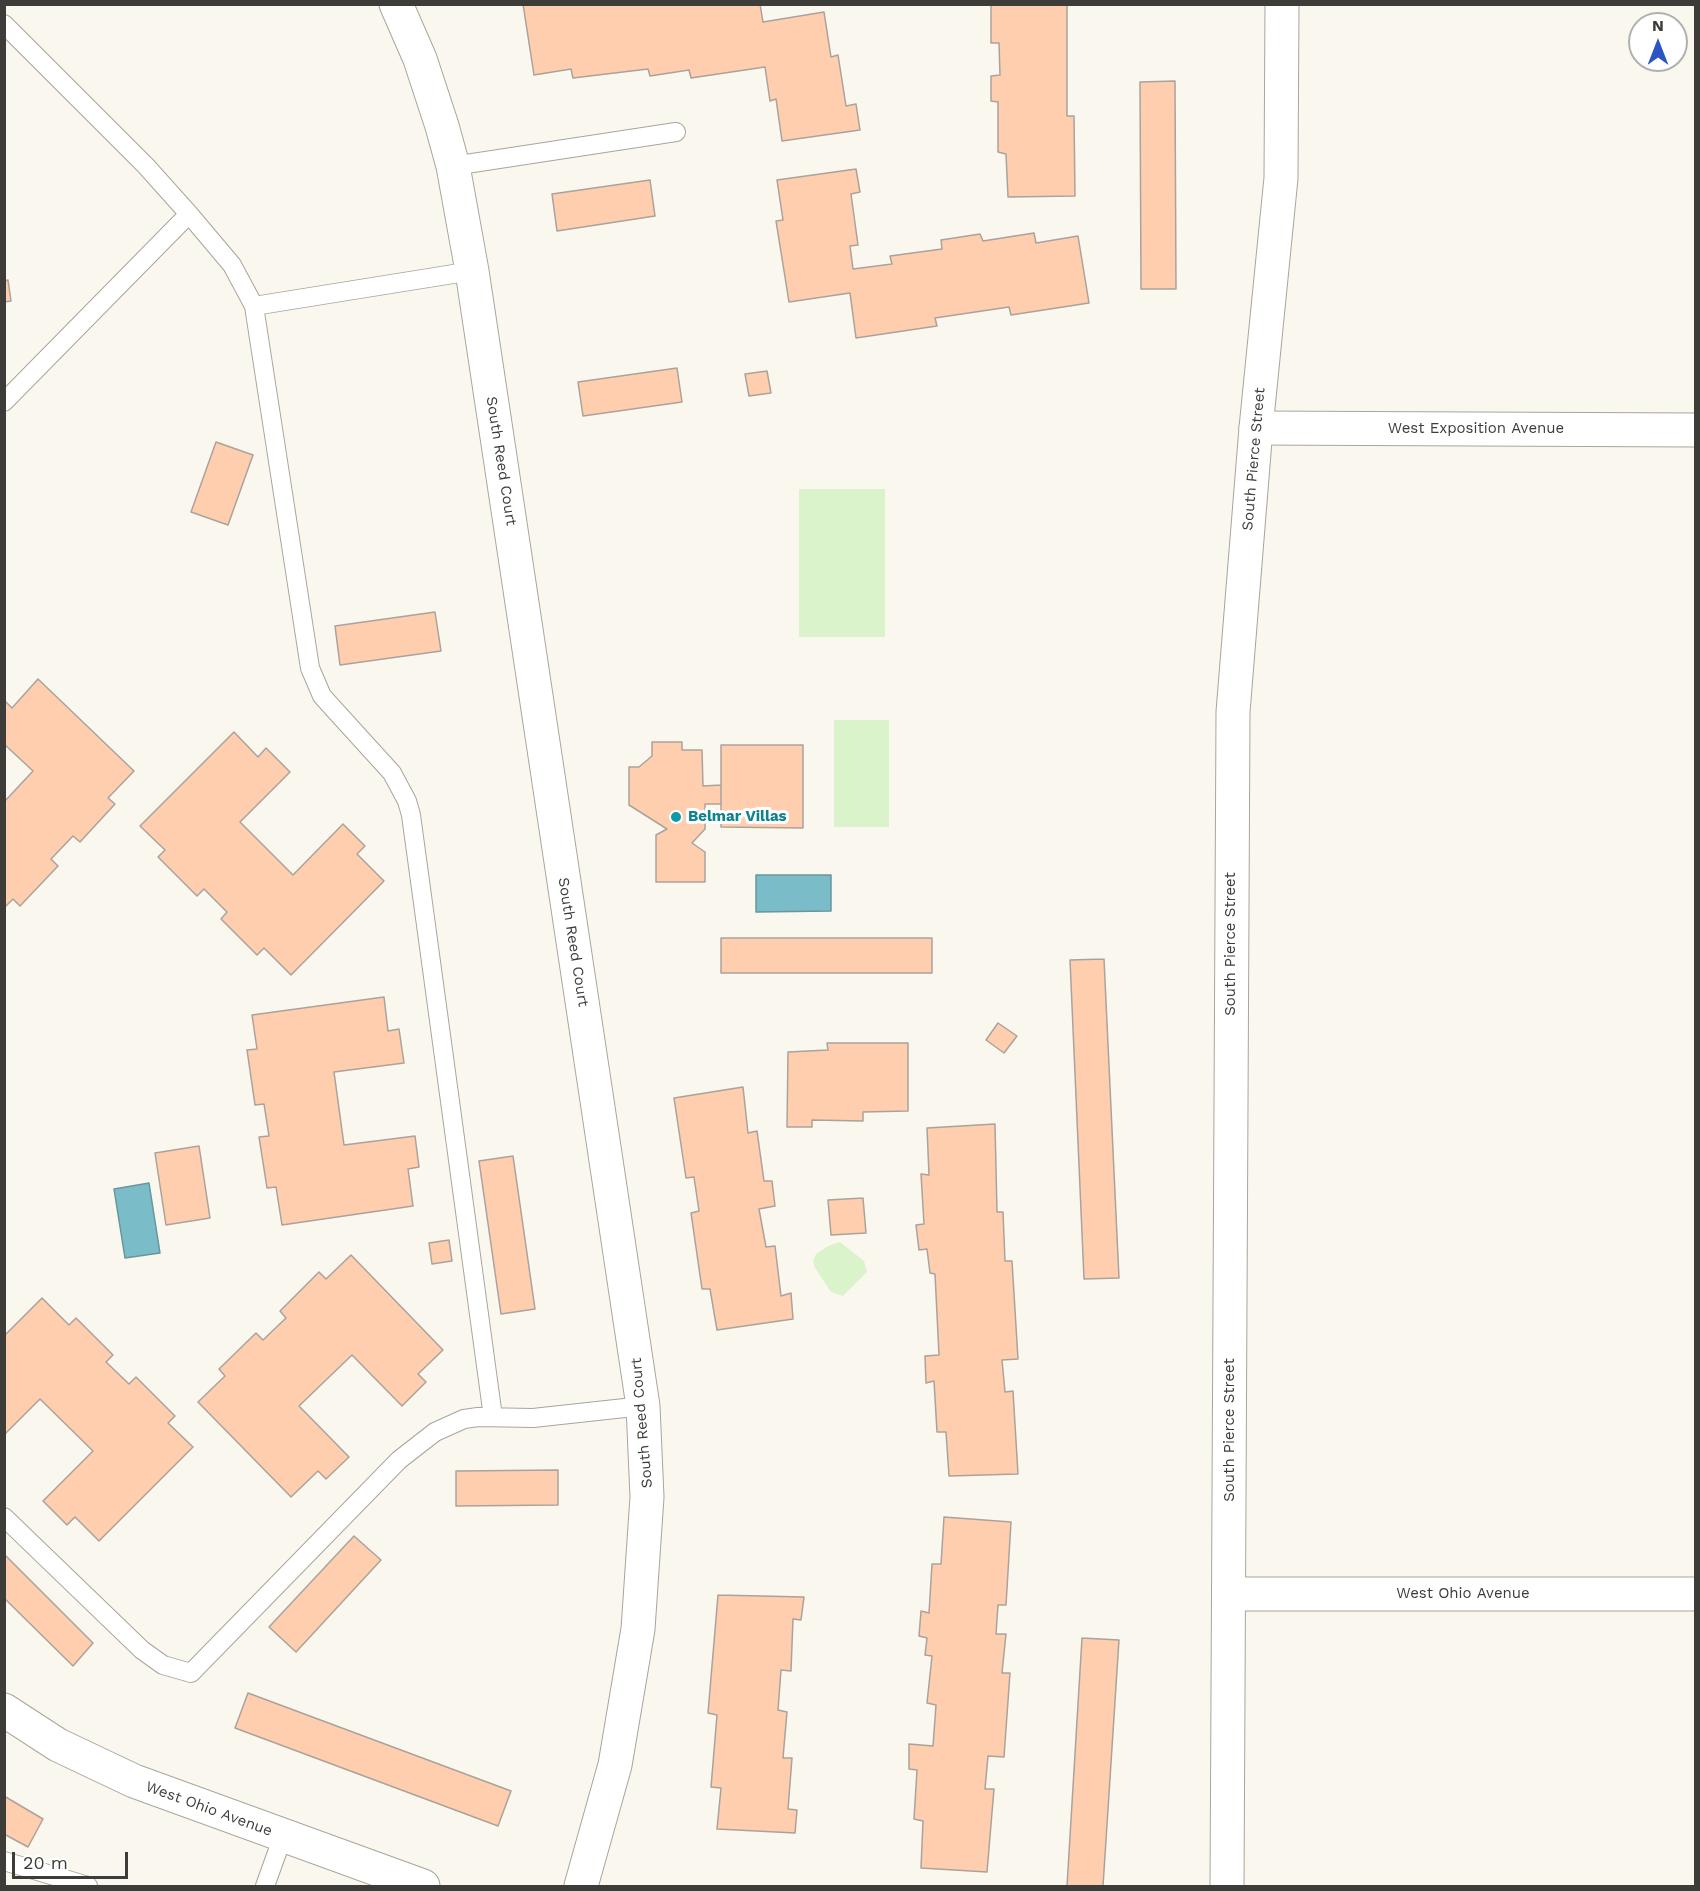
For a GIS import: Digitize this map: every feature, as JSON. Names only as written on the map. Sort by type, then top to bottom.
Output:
[{"type":"street","name":"South Reed Court","points":[[396,4],[428,79],[453,166],[472,271],[642,1406],[647,1507],[638,1629],[615,1765],[581,1887]]},
{"type":"street","name":"South Pierce Street","points":[[1227,1887],[1233,730],[1236,653],[1281,178],[1282,4]]},
{"type":"street","name":"West Exposition Avenue","points":[[1256,428],[1695,430]]},
{"type":"street","name":"West Ohio Avenue","points":[[1230,1594],[1695,1594]]},
{"type":"street","name":"West Ohio Avenue","points":[[4,1710],[39,1734],[99,1766],[176,1798],[423,1887]]},
{"type":"lane","points":[[4,24],[146,166],[189,214],[232,265],[254,306],[310,668],[322,696],[392,773],[407,801],[411,815],[493,1417]]},
{"type":"lane","points":[[453,166],[676,132]]},
{"type":"lane","points":[[4,402],[189,214]]},
{"type":"lane","points":[[254,306],[472,271]]},
{"type":"lane","points":[[4,1517],[142,1650],[163,1665],[191,1673],[411,1449],[435,1432],[464,1419],[549,1417],[642,1406]]},
{"type":"lane","points":[[265,1887],[283,1836]]},
{"type":"lane","points":[[4,1862],[87,1887]]},
{"type":"green space","points":[[799,489],[885,489],[885,637],[799,637]]},
{"type":"green space","points":[[834,720],[889,720],[889,827],[834,827]]},
{"type":"green space","points":[[840,1242],[864,1261],[867,1272],[843,1296],[831,1292],[813,1261],[816,1254]]},
{"type":"water","points":[[756,875],[831,875],[831,911],[756,912]]},
{"type":"water","points":[[149,1183],[160,1253],[125,1258],[114,1189]]},
{"type":"building","points":[[523,4],[760,4],[763,22],[824,12],[831,57],[838,55],[846,106],[856,104],[860,130],[782,141],[776,99],[770,101],[765,67],[691,78],[689,70],[650,76],[648,69],[573,78],[571,69],[534,75]]},
{"type":"building","points":[[991,4],[1067,4],[1067,116],[1074,116],[1075,196],[1008,197],[1006,154],[998,152],[998,102],[991,101],[991,76],[1000,75],[999,43],[991,43]]},
{"type":"building","points":[[1175,81],[1176,289],[1141,289],[1140,82]]},
{"type":"building","points":[[856,169],[860,192],[851,194],[858,245],[850,246],[853,269],[892,264],[890,256],[942,249],[941,240],[980,234],[983,241],[1034,233],[1036,243],[1078,236],[1089,303],[1011,315],[1009,307],[935,318],[937,326],[856,338],[850,293],[789,302],[776,221],[783,220],[777,180]]},
{"type":"building","points":[[650,180],[655,216],[557,231],[552,194]]},
{"type":"building","points":[[8,280],[11,301],[4,302],[4,281]]},
{"type":"building","points":[[677,368],[682,402],[583,416],[578,382]]},
{"type":"building","points":[[767,371],[771,393],[749,396],[745,374]]},
{"type":"building","points":[[216,442],[253,455],[228,525],[191,512]]},
{"type":"building","points":[[435,612],[441,651],[340,665],[335,626]]},
{"type":"building","points":[[38,679],[134,771],[108,798],[115,804],[80,842],[73,836],[51,859],[58,866],[20,906],[13,899],[4,908],[4,802],[33,771],[4,744],[4,700],[12,708]]},
{"type":"building","points":[[234,732],[258,757],[266,748],[290,772],[240,822],[293,875],[343,824],[365,846],[357,854],[384,881],[291,975],[264,948],[257,955],[221,919],[227,912],[204,889],[197,896],[158,857],[165,850],[140,826]]},
{"type":"building","name":"Belmar Villas","points":[[652,742],[682,742],[682,750],[702,750],[703,786],[721,785],[721,804],[705,804],[705,829],[692,843],[705,852],[705,882],[656,882],[656,835],[667,829],[629,805],[629,767],[639,767],[652,756]]},
{"type":"building","points":[[721,745],[803,745],[803,828],[721,827]]},
{"type":"building","points":[[721,938],[932,938],[932,973],[721,973]]},
{"type":"building","points":[[1104,959],[1119,1278],[1084,1279],[1070,960]]},
{"type":"building","points":[[384,997],[388,1031],[399,1029],[404,1063],[334,1072],[344,1145],[415,1136],[419,1167],[408,1169],[413,1206],[282,1225],[276,1187],[267,1188],[259,1137],[269,1136],[264,1104],[255,1105],[247,1050],[257,1049],[252,1015]]},
{"type":"building","points":[[998,1023],[1017,1036],[1004,1053],[986,1040]]},
{"type":"building","points":[[827,1043],[908,1043],[908,1111],[863,1112],[863,1121],[812,1120],[812,1127],[787,1127],[788,1052],[828,1050]]},
{"type":"building","points":[[743,1087],[748,1133],[757,1131],[764,1181],[772,1181],[775,1206],[759,1209],[766,1247],[775,1246],[781,1296],[791,1293],[793,1319],[717,1330],[710,1289],[702,1289],[691,1213],[699,1211],[694,1177],[686,1178],[674,1098]]},
{"type":"building","points":[[995,1124],[997,1212],[1003,1212],[1005,1261],[1012,1261],[1018,1359],[1002,1360],[1005,1392],[1013,1391],[1018,1474],[949,1476],[946,1432],[937,1432],[934,1381],[926,1383],[925,1356],[939,1355],[935,1274],[930,1273],[927,1249],[919,1250],[916,1225],[924,1224],[921,1174],[929,1175],[927,1128]]},
{"type":"building","points":[[199,1146],[210,1218],[166,1225],[155,1153]]},
{"type":"building","points":[[513,1156],[535,1309],[501,1314],[479,1161]]},
{"type":"building","points":[[863,1198],[866,1233],[831,1235],[828,1200]]},
{"type":"building","points":[[449,1240],[452,1261],[432,1264],[429,1243]]},
{"type":"building","points":[[351,1255],[443,1350],[418,1374],[426,1382],[402,1406],[352,1355],[299,1406],[349,1457],[326,1479],[318,1471],[291,1497],[198,1402],[225,1376],[219,1369],[256,1333],[263,1340],[286,1318],[280,1311],[319,1272],[326,1279]]},
{"type":"building","points":[[42,1298],[69,1325],[76,1318],[113,1355],[106,1362],[129,1384],[136,1377],[175,1416],[168,1423],[193,1447],[99,1541],[75,1517],[67,1525],[43,1501],[93,1451],[40,1399],[4,1435],[4,1336]]},
{"type":"building","points":[[558,1470],[558,1505],[456,1506],[456,1471]]},
{"type":"building","points":[[944,1517],[1011,1522],[1006,1605],[998,1605],[996,1634],[1006,1634],[1002,1673],[1010,1673],[1004,1757],[988,1756],[985,1789],[994,1789],[987,1872],[921,1868],[923,1821],[914,1819],[917,1770],[909,1769],[909,1744],[933,1746],[936,1705],[927,1703],[932,1656],[925,1655],[927,1638],[919,1636],[921,1611],[929,1613],[932,1564],[941,1564]]},
{"type":"building","points":[[354,1536],[381,1560],[296,1652],[269,1627]]},
{"type":"building","points":[[4,1554],[93,1643],[73,1666],[4,1598]]},
{"type":"building","points":[[718,1595],[804,1597],[801,1620],[793,1619],[791,1671],[781,1670],[778,1710],[787,1712],[783,1758],[792,1758],[788,1809],[797,1810],[795,1833],[717,1829],[721,1788],[711,1787],[717,1715],[708,1713]]},
{"type":"building","points":[[1082,1638],[1119,1640],[1103,1886],[1067,1886]]},
{"type":"building","points":[[248,1693],[511,1791],[498,1826],[235,1728]]},
{"type":"building","points":[[4,1796],[43,1819],[28,1847],[4,1834]]},
{"type":"place","name":"Belmar Villas","points":[[676,817]]}]
